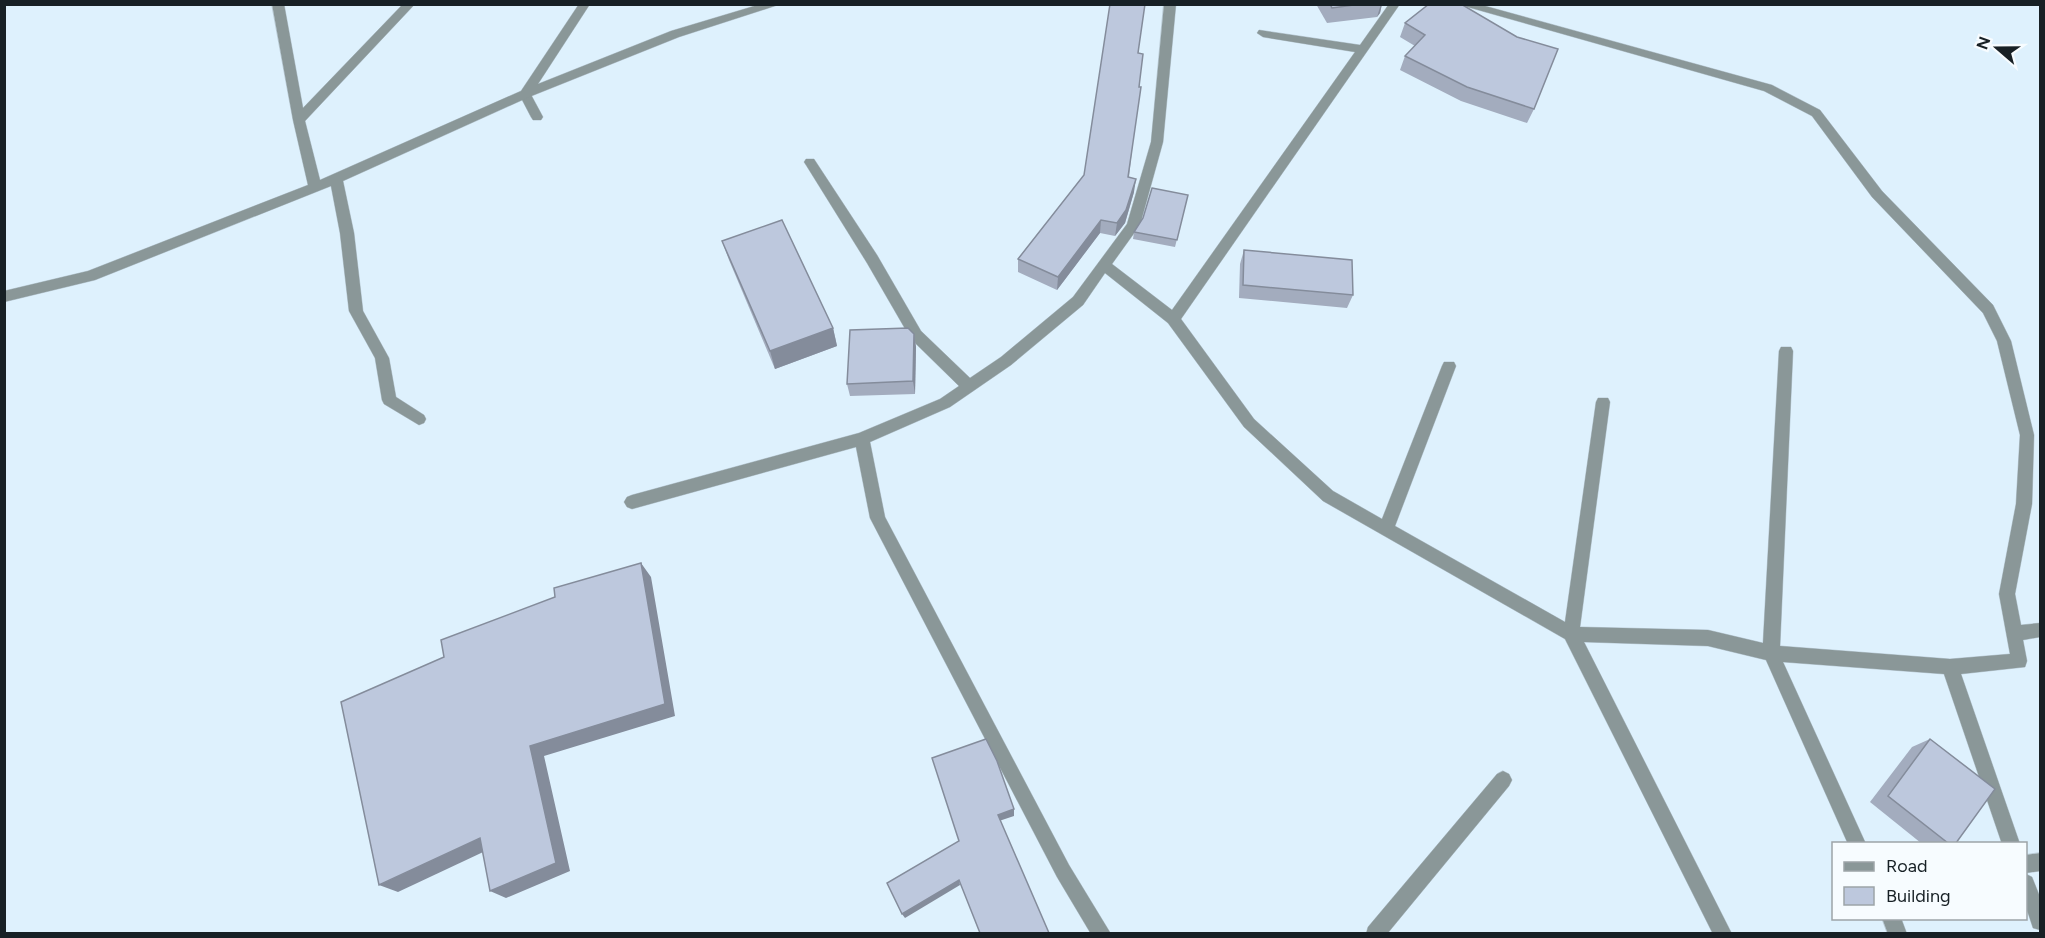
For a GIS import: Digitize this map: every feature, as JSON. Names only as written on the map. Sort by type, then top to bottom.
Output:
[{"type":"street","points":[[278,4],[299,120],[315,187]]},
{"type":"street","points":[[299,120],[410,4]]},
{"type":"street","points":[[525,94],[585,4]]},
{"type":"street","points":[[4,297],[90,276],[182,242],[336,179],[525,94],[675,34],[776,4]]},
{"type":"street","points":[[632,502],[862,439],[945,403],[1006,361],[1078,301],[1133,225],[1157,142],[1170,4]]},
{"type":"street","points":[[1173,319],[1395,4]]},
{"type":"street","points":[[1104,265],[1173,319],[1249,423],[1328,495],[1571,634],[1707,638],[1771,653],[1950,667],[2019,661],[2007,594],[2024,504],[2027,435],[2004,341],[1988,309],[1877,194],[1816,113],[1768,88],[1462,4]]},
{"type":"street","points":[[1263,33],[1363,49]]},
{"type":"street","points":[[525,94],[537,117]]},
{"type":"street","points":[[810,162],[872,259],[916,335],[969,387]]},
{"type":"street","points":[[336,179],[347,233],[356,311],[382,358],[389,400],[419,419]]},
{"type":"street","points":[[1786,351],[1771,653],[1857,842]]},
{"type":"street","points":[[1386,528],[1449,366]]},
{"type":"street","points":[[1603,402],[1571,634],[1723,933]]},
{"type":"street","points":[[862,439],[878,518],[1063,871],[1102,933]]},
{"type":"street","points":[[2015,633],[2040,630]]},
{"type":"street","points":[[1950,667],[2011,842]]},
{"type":"street","points":[[1375,933],[1503,780]]},
{"type":"street","points":[[2027,888],[2040,921]]},
{"type":"building","points":[[1110,4],[1145,4],[1138,53],[1143,54],[1139,87],[1141,87],[1128,177],[1136,179],[1126,210],[1117,223],[1101,220],[1058,277],[1018,259],[1084,175]]},
{"type":"building","points":[[1330,4],[1361,4],[1332,8]]},
{"type":"building","points":[[1429,4],[1461,4],[1517,37],[1558,49],[1534,109],[1467,87],[1405,56],[1425,35],[1405,23]]},
{"type":"building","points":[[1152,188],[1188,195],[1177,240],[1134,232],[1143,218]]},
{"type":"building","points":[[782,220],[833,328],[770,351],[722,241]]},
{"type":"building","points":[[1244,250],[1352,260],[1353,295],[1243,285]]},
{"type":"building","points":[[908,328],[914,334],[913,381],[847,384],[850,330]]},
{"type":"building","points":[[641,563],[665,704],[530,746],[556,863],[490,891],[480,838],[379,885],[341,702],[444,657],[441,640],[555,597],[554,588]]},
{"type":"building","points":[[986,739],[997,761],[1014,809],[998,815],[1049,933],[980,933],[959,880],[902,914],[887,883],[959,841],[932,758]]},
{"type":"building","points":[[1930,739],[1995,789],[1957,842],[1947,842],[1888,796]]}]
